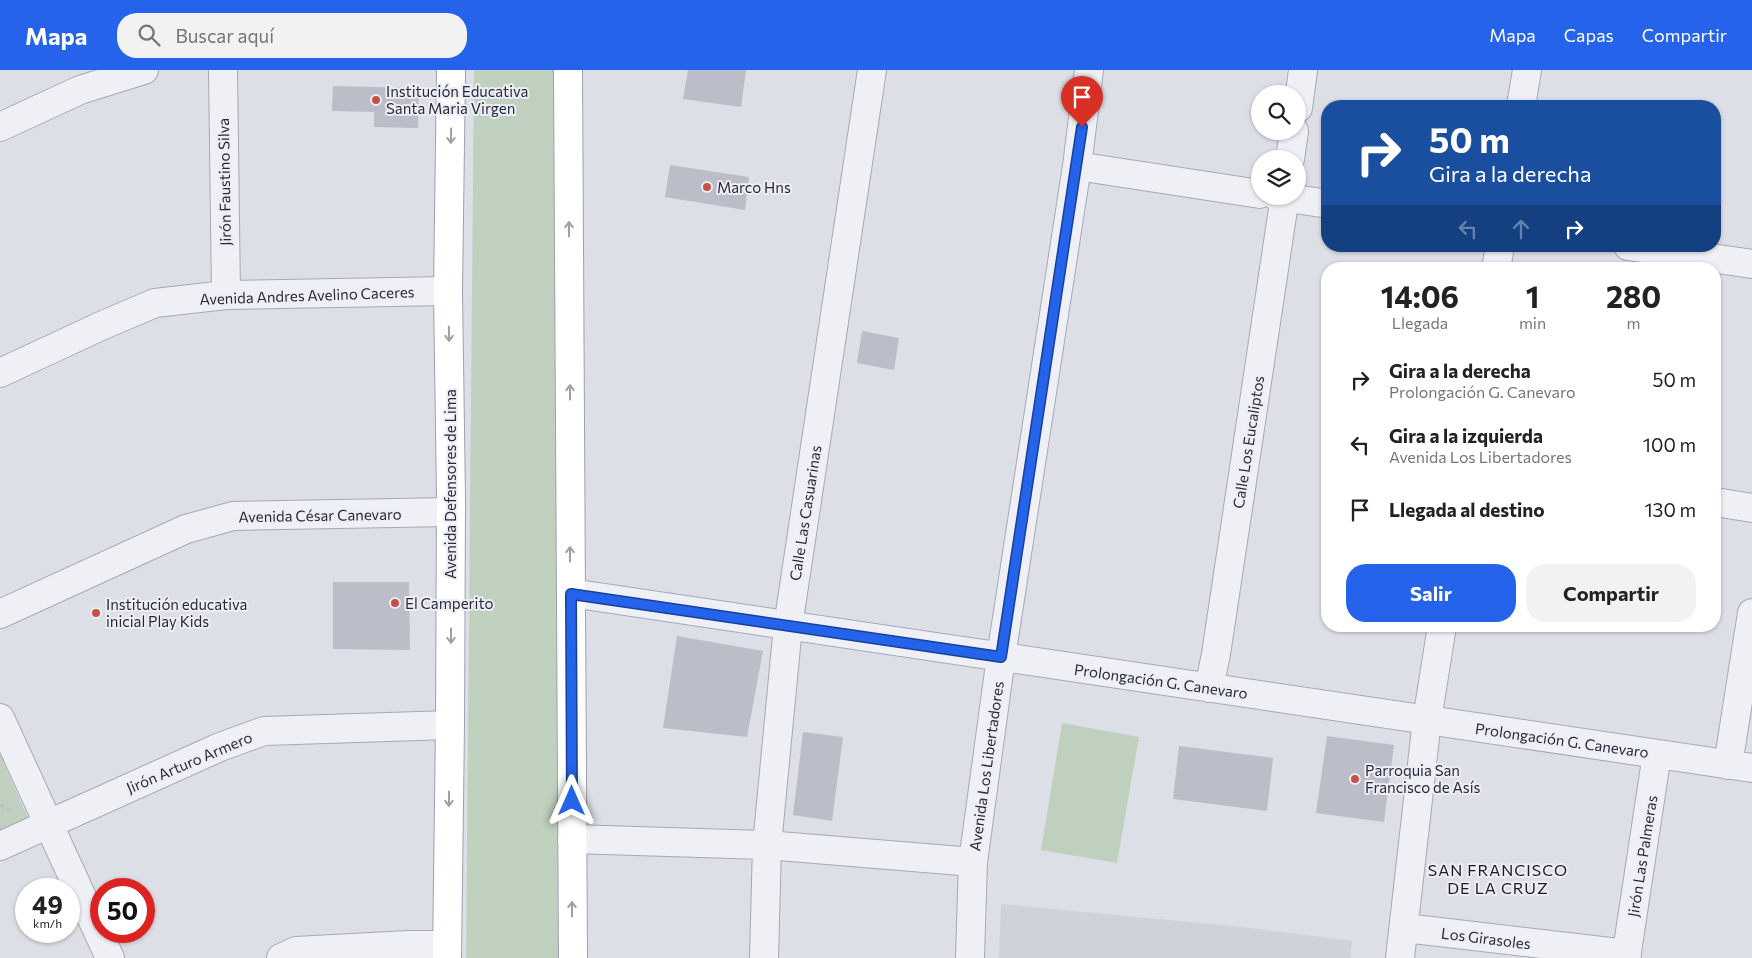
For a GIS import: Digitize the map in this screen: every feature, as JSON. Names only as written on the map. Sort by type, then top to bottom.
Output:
[{"type":"main road","name":"Avenida Defensores de Lima","points":[[447,952],[451,512],[448,292],[452,70]]},
{"type":"main road","points":[[568,70],[573,958]]},
{"type":"street","points":[[0,127],[80,90],[144,70]]},
{"type":"street","name":"Jirón Faustino Silva","points":[[223,70],[226,295]]},
{"type":"street","name":"Calle Las Casuarinas","points":[[764,958],[767,845],[788,626],[872,70]]},
{"type":"street","name":"Avenida Los Libertadores","points":[[970,958],[973,862],[1001,657],[1077,166],[1089,70]]},
{"type":"street","points":[[1301,85],[1303,70]]},
{"type":"street","points":[[1522,100],[1527,70]]},
{"type":"street","points":[[1077,166],[1251,192]]},
{"type":"street","points":[[1306,201],[1321,203]]},
{"type":"street","name":"Calle Los Eucaliptos","points":[[1209,688],[1216,654],[1275,205]]},
{"type":"street","points":[[1669,252],[1752,264]]},
{"type":"street","name":"Avenida Andres Avelino Caceres","points":[[0,373],[155,303],[226,295],[448,292]]},
{"type":"street","points":[[1721,503],[1752,508]]},
{"type":"street","name":"Avenida César Canevaro","points":[[0,614],[186,530],[233,516],[451,512]]},
{"type":"street","name":"Prolongación G. Canevaro","points":[[571,594],[1740,766]]},
{"type":"street","points":[[1740,766],[1752,613]]},
{"type":"street","points":[[1400,958],[1428,720],[1441,632]]},
{"type":"street","points":[[0,718],[110,958]]},
{"type":"street","name":"Jirón Arturo Armero","points":[[0,846],[220,747],[264,731],[450,725]]},
{"type":"street","name":"Jirón Las Palmeras","points":[[1627,956],[1657,754]]},
{"type":"street","points":[[572,839],[767,845],[973,862]]},
{"type":"street","name":"Los Girasoles","points":[[1405,928],[1627,956]]},
{"type":"street","points":[[281,958],[296,951],[409,945],[447,952]]},
{"type":"shaded area","points":[[1001,904],[1242,927],[1352,941],[1350,958],[999,958]]},
{"type":"green space","points":[[474,70],[555,70],[558,958],[466,958]]},
{"type":"green space","points":[[1062,723],[1139,737],[1117,863],[1041,850]]},
{"type":"green space","points":[[0,755],[28,818],[0,831]]},
{"type":"building","points":[[688,70],[746,70],[741,107],[683,99]]},
{"type":"building","name":"Institución Educativa Santa Maria Virgen","points":[[333,86],[419,88],[418,128],[374,127],[374,112],[332,111]]},
{"type":"building","name":"Marco Hns","points":[[670,165],[749,177],[745,210],[665,197]]},
{"type":"building","points":[[862,331],[899,338],[894,370],[857,363]]},
{"type":"building","points":[[333,582],[409,582],[410,650],[333,649]]},
{"type":"building","points":[[677,636],[763,651],[747,737],[663,728]]},
{"type":"building","points":[[803,732],[843,737],[832,821],[793,815]]},
{"type":"building","name":"Parroquia San Francisco de Asís","points":[[1327,736],[1394,745],[1384,822],[1316,813]]},
{"type":"building","points":[[1179,746],[1273,758],[1267,811],[1173,799]]},
{"type":"place","name":"Institución Educativa Santa Maria Virgen","points":[[376,100]]},
{"type":"place","name":"Marco Hns","points":[[707,187]]},
{"type":"place","name":"El Camperito","points":[[395,603]]},
{"type":"place","name":"Institución educativa inicial Play Kids","points":[[96,613]]},
{"type":"place","name":"Parroquia San Francisco de Asís","points":[[1355,779]]},
{"type":"district","name":"SAN FRANCISCO DE LA CRUZ","points":[[1498,878]]},
{"type":"route","points":[[572,801],[571,594],[1001,657],[1082,127]]}]
